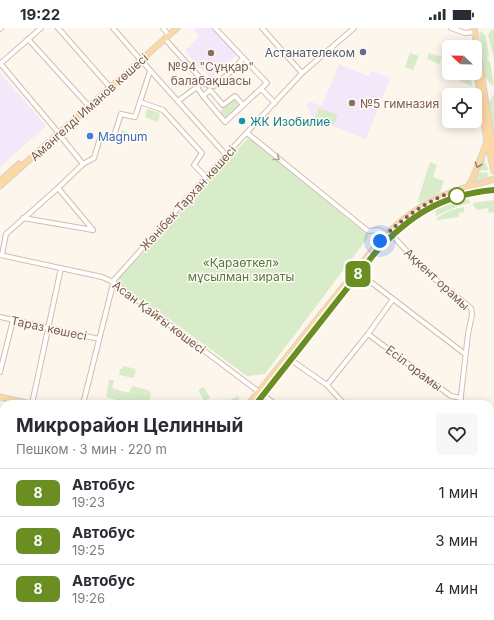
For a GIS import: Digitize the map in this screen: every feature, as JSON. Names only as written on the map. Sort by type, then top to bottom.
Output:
[{"type":"main road","name":"Амангелді Иманов көшесі","points":[[0,181],[58,132],[173,28]]},
{"type":"main road","name":"Амангелді Иманов көшесі","points":[[0,186],[108,85],[177,28]]},
{"type":"main road","points":[[472,30],[473,40]]},
{"type":"main road","points":[[472,30],[494,171]]},
{"type":"main road","points":[[479,80],[494,154]]},
{"type":"main road","points":[[468,187],[491,144]]},
{"type":"main road","points":[[254,400],[262,393],[291,360],[404,218],[432,200],[494,179]]},
{"type":"main road","points":[[258,400],[362,262],[389,235],[444,200],[494,190]]},
{"type":"main road","points":[[0,397],[14,400]]},
{"type":"street","points":[[40,28],[0,64],[58,132],[83,164]]},
{"type":"street","points":[[58,28],[108,85]]},
{"type":"street","points":[[113,28],[226,155]]},
{"type":"street","points":[[163,28],[167,33]]},
{"type":"street","points":[[197,87],[225,122],[266,83],[215,28]]},
{"type":"street","points":[[262,28],[302,74]]},
{"type":"street","name":"Жәнібек Тархан көшесі","points":[[85,400],[113,282],[206,177],[302,74],[354,28]]},
{"type":"street","points":[[451,28],[465,33],[472,30]]},
{"type":"street","points":[[28,39],[87,104]]},
{"type":"street","points":[[165,39],[202,80],[202,83],[210,86],[214,86],[236,67],[243,58]]},
{"type":"street","points":[[1,255],[6,234],[83,164],[94,158],[100,138],[114,139],[121,114],[135,117],[150,71]]},
{"type":"street","points":[[178,101],[202,83]]},
{"type":"street","points":[[261,89],[275,103]]},
{"type":"street","points":[[203,96],[210,90],[223,105],[235,96],[243,105]]},
{"type":"street","points":[[140,102],[163,110],[202,153],[194,164],[206,177]]},
{"type":"street","points":[[247,133],[368,231],[379,230],[389,235]]},
{"type":"street","points":[[23,218],[93,230],[58,188]]},
{"type":"street","name":"Ақкент орамы","points":[[389,235],[424,270],[471,308],[472,315],[465,354],[461,398]]},
{"type":"street","name":"Асан Қайғы көшесі","points":[[1,255],[102,277],[113,282],[270,400]]},
{"type":"street","points":[[33,400],[61,268]]},
{"type":"street","points":[[359,273],[465,354]]},
{"type":"street","points":[[327,385],[393,300]]},
{"type":"street","name":"Тараз көшесі","points":[[0,318],[99,339]]},
{"type":"street","points":[[0,372],[12,320]]},
{"type":"street","name":"Есіл орамы","points":[[368,334],[451,396],[461,398]]},
{"type":"street","points":[[291,360],[327,385],[340,400]]},
{"type":"shaded area","name":"№94 \"Сұңқар\" балабақшасы","points":[[197,28],[213,28],[237,55],[211,78],[204,70],[197,66],[185,50],[199,37],[194,30]]},
{"type":"shaded area","name":"№5 гимназия","points":[[339,64],[368,76],[372,71],[390,78],[366,139],[313,118],[307,105],[308,101],[322,106]]},
{"type":"shaded area","points":[[0,73],[46,126],[0,167]]},
{"type":"green space","points":[[494,29],[493,56],[488,35],[491,30]]},
{"type":"green space","points":[[481,31],[486,36],[489,56],[487,59],[490,62],[494,85],[492,86],[485,77],[482,40],[480,40],[479,32]]},
{"type":"green space","points":[[410,53],[419,56],[413,70],[405,67]]},
{"type":"green space","points":[[429,53],[442,57],[439,64],[427,59]]},
{"type":"green space","points":[[472,80],[472,86],[459,81]]},
{"type":"green space","points":[[494,95],[494,133],[488,105]]},
{"type":"green space","points":[[235,99],[240,106],[226,118],[220,111]]},
{"type":"green space","points":[[319,108],[338,115],[334,125],[315,118]]},
{"type":"green space","points":[[147,109],[160,113],[158,122],[145,117]]},
{"type":"green space","points":[[122,130],[128,132],[125,142],[119,140]]},
{"type":"green space","name":"«Қараөткел» мұсылман зираты","points":[[250,138],[369,236],[265,374],[247,376],[117,281],[247,139]]},
{"type":"green space","points":[[485,152],[485,163],[489,170],[478,171]]},
{"type":"green space","points":[[430,162],[437,165],[433,177],[444,181],[440,192],[419,203],[418,200]]},
{"type":"green space","points":[[478,172],[487,172],[488,177],[474,181]]},
{"type":"green space","points":[[469,199],[470,203],[458,206],[436,216],[435,209],[452,203],[463,203],[463,200]]},
{"type":"green space","points":[[494,200],[494,212],[489,213],[488,208],[477,210],[473,203]]},
{"type":"green space","points":[[464,207],[464,212],[459,213],[459,217],[436,219],[449,211]]},
{"type":"green space","points":[[123,366],[136,369],[134,378],[119,375],[120,369],[122,369]]},
{"type":"green space","points":[[109,380],[114,380],[112,388],[129,393],[132,386],[148,390],[151,393],[150,400],[117,400],[106,397]]},
{"type":"green space","points":[[204,387],[210,398],[203,400],[198,390]]},
{"type":"green space","points":[[238,396],[240,400],[230,400]]},
{"type":"bus line","name":"8","points":[[259,400],[375,253],[396,231],[418,214],[444,200],[494,190]]},
{"type":"place","name":"Астанателеком","points":[[363,52]]},
{"type":"place","name":"№94 \"Сұңқар\" балабақшасы","points":[[211,53]]},
{"type":"place","name":"№5 гимназия","points":[[352,103]]},
{"type":"place","name":"ЖК Изобилие","points":[[242,121]]},
{"type":"place","name":"Magnum","points":[[90,136]]},
{"type":"route","points":[[380,241],[392,228],[420,207],[432,200],[458,190],[457,196]]}]
